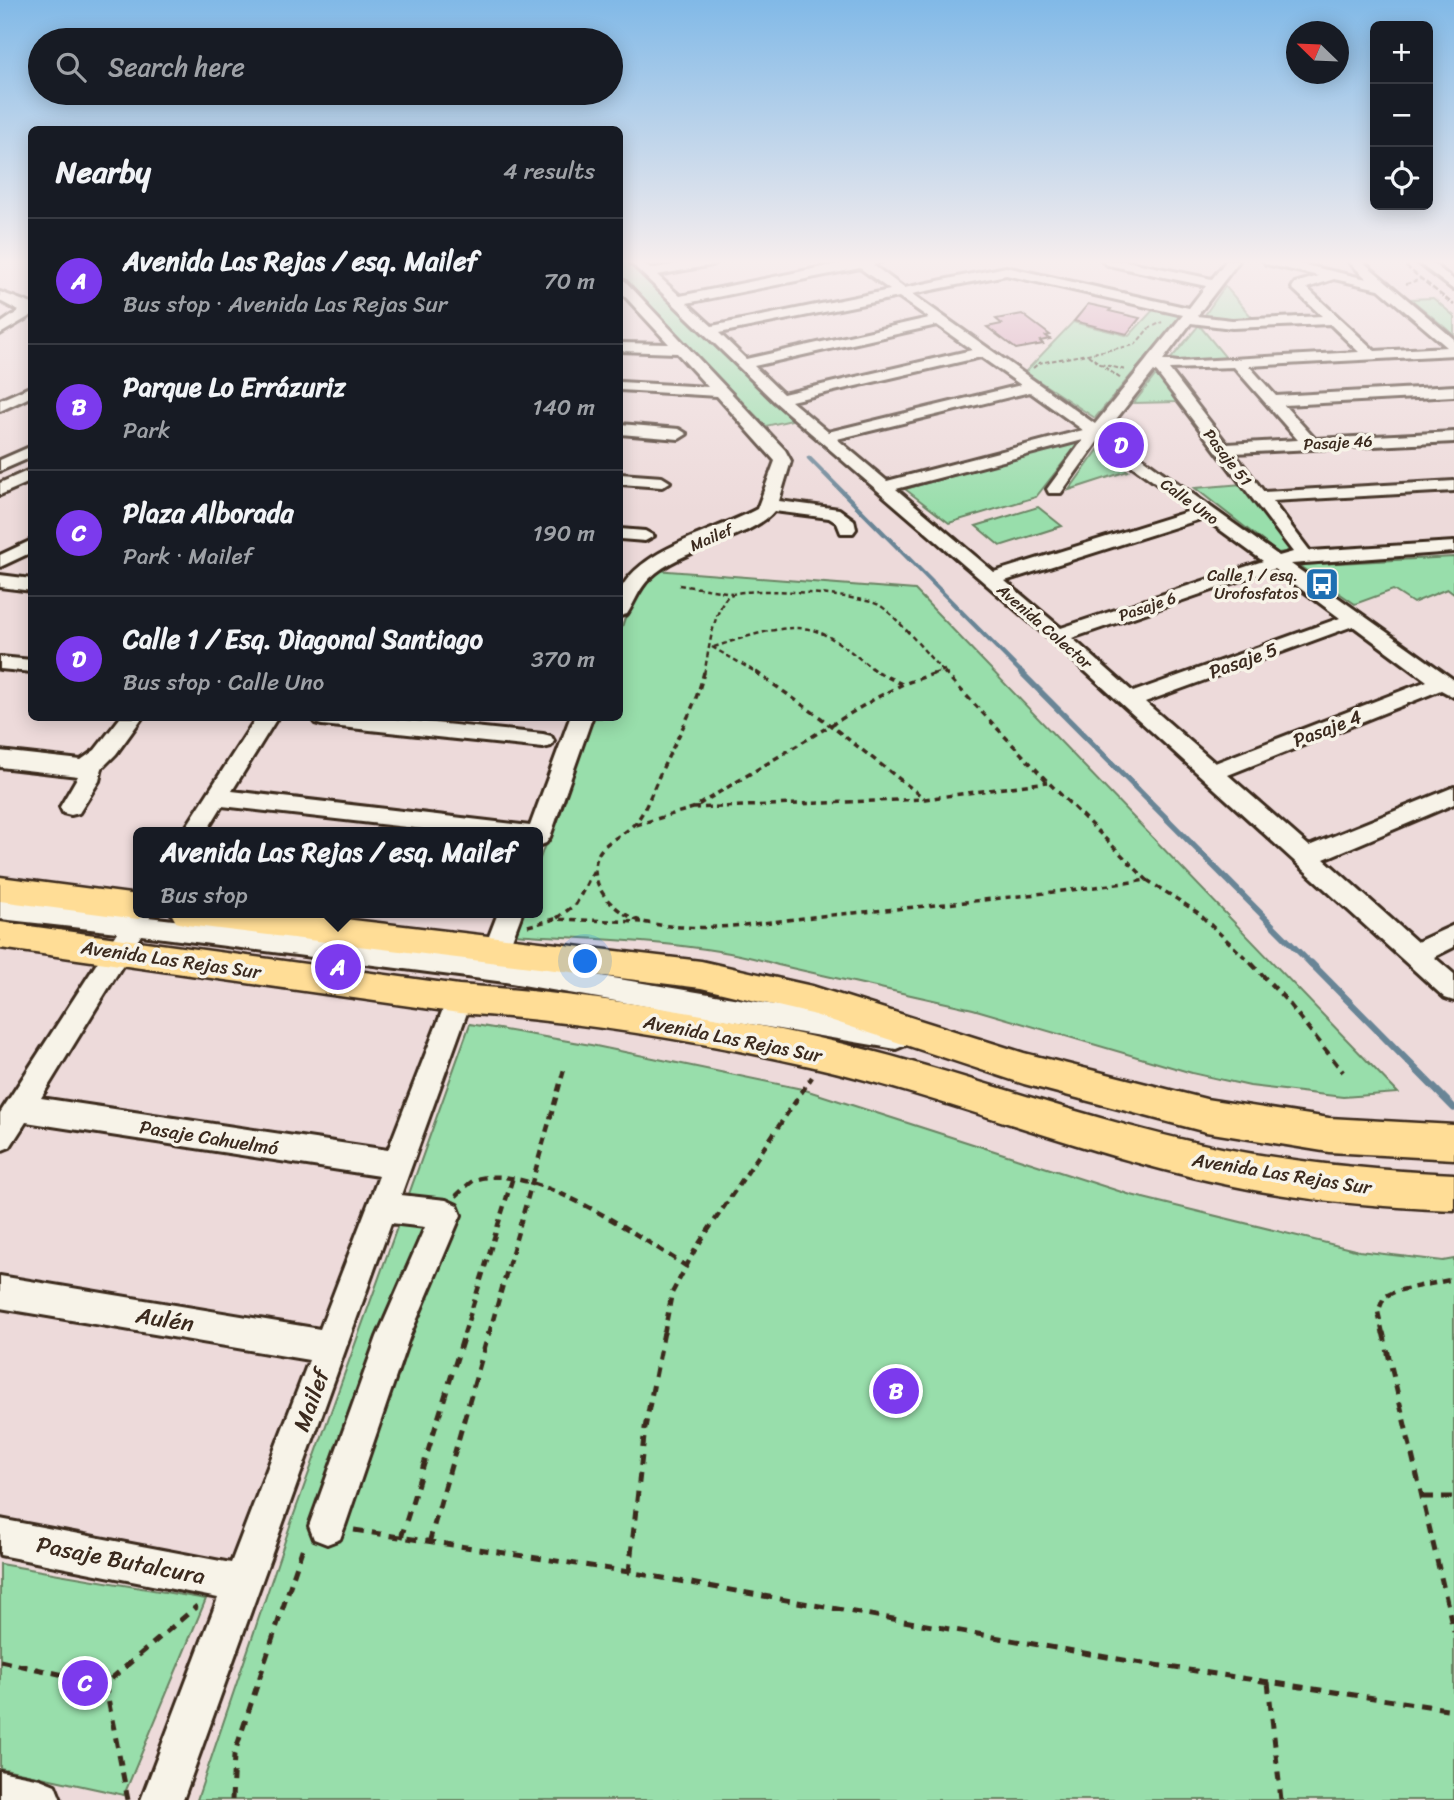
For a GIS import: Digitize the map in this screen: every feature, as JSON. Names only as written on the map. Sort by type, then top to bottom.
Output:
[{"type":"main road","name":"Avenida Las Rejas Sur","points":[[0,889],[132,926],[459,999],[531,1004],[688,1028],[810,1051],[912,1078],[1124,1141],[1253,1172],[1386,1189],[1454,1192]]},
{"type":"main road","points":[[280,918],[504,930],[680,971],[761,986],[851,1011],[965,1050],[1151,1104],[1255,1126],[1370,1140],[1454,1142]]},
{"type":"main road","name":"Avenida Las Rejas Sur","points":[[0,935],[132,926]]},
{"type":"street","points":[[678,345],[779,453],[782,464],[766,509],[768,523],[762,531],[681,566]]},
{"type":"street","name":"Avenida Colector","points":[[724,345],[780,399],[1058,636],[1454,990]]},
{"type":"street","points":[[744,364],[828,345]]},
{"type":"street","name":"Calle Uno","points":[[973,345],[1448,686]]},
{"type":"street","points":[[1055,489],[1090,444],[1094,432],[1110,417],[1167,345]]},
{"type":"street","points":[[1360,345],[1371,355]]},
{"type":"street","points":[[623,347],[682,349]]},
{"type":"street","points":[[1153,363],[1178,366],[1454,349]]},
{"type":"street","points":[[780,399],[983,352]]},
{"type":"street","points":[[1238,362],[1310,444]]},
{"type":"street","name":"Pasaje 51","points":[[1153,363],[1302,552]]},
{"type":"street","points":[[825,437],[1026,383]]},
{"type":"street","points":[[623,386],[720,392]]},
{"type":"street","points":[[0,387],[26,392]]},
{"type":"street","points":[[1272,401],[1454,391]]},
{"type":"street","points":[[0,406],[26,392]]},
{"type":"street","points":[[623,429],[679,434]]},
{"type":"street","points":[[884,486],[1094,432]]},
{"type":"street","name":"Pasaje 46","points":[[1222,449],[1454,437]]},
{"type":"street","points":[[0,466],[28,445]]},
{"type":"street","points":[[0,490],[28,476]]},
{"type":"street","points":[[623,479],[662,482]]},
{"type":"street","points":[[1259,497],[1454,486]]},
{"type":"street","points":[[766,509],[833,513],[845,520],[848,529]]},
{"type":"street","name":"Mailef","points":[[623,604],[634,582],[660,560],[766,509]]},
{"type":"street","points":[[991,579],[1206,512]]},
{"type":"street","points":[[623,534],[645,536]]},
{"type":"street","points":[[0,562],[28,547]]},
{"type":"street","name":"Pasaje 6","points":[[1058,636],[1276,563],[1305,556],[1454,547]]},
{"type":"street","points":[[0,581],[28,584]]},
{"type":"street","name":"Pasaje 5","points":[[1130,700],[1355,620]]},
{"type":"street","points":[[0,663],[28,666]]},
{"type":"street","name":"Pasaje 4","points":[[1212,773],[1448,686]]},
{"type":"street","points":[[0,758],[79,768],[91,766],[100,759],[129,721]]},
{"type":"street","points":[[197,827],[264,721]]},
{"type":"street","points":[[351,721],[542,741]]},
{"type":"street","points":[[537,827],[579,721]]},
{"type":"street","points":[[71,807],[88,781],[91,766]]},
{"type":"street","points":[[1306,857],[1454,795]]},
{"type":"street","points":[[216,797],[474,827]]},
{"type":"street","points":[[0,909],[327,947],[505,971],[965,1050]]},
{"type":"street","points":[[0,919],[132,926],[381,965],[445,978],[531,1004]]},
{"type":"street","points":[[0,1138],[132,926]]},
{"type":"street","points":[[1415,955],[1454,935]]},
{"type":"street","name":"Mailef","points":[[162,1800],[235,1582],[330,1346],[459,999]]},
{"type":"street","name":"Pasaje Cahuelmó","points":[[19,1108],[398,1165]]},
{"type":"street","points":[[327,1525],[393,1337],[446,1215],[382,1207]]},
{"type":"street","name":"Aulén","points":[[0,1292],[330,1346]]},
{"type":"street","name":"Pasaje Butalcura","points":[[0,1537],[235,1582]]},
{"type":"street","points":[[0,1792],[40,1800]]},
{"type":"path","points":[[1026,383],[1039,363],[1136,345]]},
{"type":"path","points":[[1088,355],[1123,380]]},
{"type":"path","points":[[1100,364],[1130,372]]},
{"type":"path","points":[[679,585],[732,593],[750,591],[856,597],[880,605],[945,670],[1047,781],[1147,880],[1197,912],[1227,938],[1286,1000],[1343,1072]]},
{"type":"path","points":[[634,826],[702,681],[722,605],[732,593]]},
{"type":"path","points":[[712,647],[768,631],[809,629],[822,634],[883,676],[902,684]]},
{"type":"path","points":[[712,647],[833,725],[925,799]]},
{"type":"path","points":[[504,930],[526,927],[568,914],[576,905],[594,868],[597,853],[605,842],[634,826],[693,808],[902,684],[945,670]]},
{"type":"path","points":[[693,808],[925,799],[1047,781]]},
{"type":"path","points":[[594,868],[595,880],[602,894],[621,910],[647,923]]},
{"type":"path","points":[[555,919],[689,925],[779,920],[1147,880]]},
{"type":"path","points":[[429,1543],[565,1066]]},
{"type":"path","points":[[629,1572],[645,1428],[672,1293],[812,1077]]},
{"type":"path","points":[[446,1215],[460,1189],[473,1179],[502,1174],[532,1182],[583,1205],[687,1266]]},
{"type":"path","points":[[401,1538],[513,1177]]},
{"type":"path","points":[[1454,1279],[1396,1291],[1384,1297],[1378,1312],[1454,1632]]},
{"type":"path","points":[[1424,1497],[1454,1497]]},
{"type":"path","points":[[232,1800],[234,1755],[311,1523],[629,1572],[1129,1661],[1454,1710]]},
{"type":"path","points":[[104,1684],[235,1582]]},
{"type":"path","points":[[0,1661],[104,1684]]},
{"type":"path","points":[[1268,1682],[1281,1800]]},
{"type":"path","points":[[104,1684],[128,1800]]},
{"type":"green space","points":[[687,345],[714,345],[792,420],[766,426]]},
{"type":"green space","points":[[1051,345],[1157,345],[1095,418],[1025,372]]},
{"type":"green space","points":[[1182,345],[1215,345],[1227,359],[1169,361]]},
{"type":"green space","points":[[1158,372],[1176,402],[1134,403]]},
{"type":"green space","points":[[1080,441],[1036,497],[949,523],[905,489]]},
{"type":"green space","points":[[1098,450],[1128,471],[1069,490]]},
{"type":"green space","points":[[1242,484],[1298,550],[1278,553],[1195,488]]},
{"type":"green space","points":[[1038,507],[1062,526],[1000,546],[976,526]]},
{"type":"green space","points":[[1454,557],[1454,594],[1447,589],[1413,603],[1393,590],[1355,604],[1298,565]]},
{"type":"green space","points":[[655,570],[915,590],[1398,1093],[1343,1097],[1250,1086],[1192,1073],[973,1009],[715,950],[647,942],[513,934],[518,918],[543,918],[543,850],[589,721],[623,721],[623,624],[633,594]]},
{"type":"green space","points":[[470,1024],[591,1045],[802,1089],[1131,1195],[1359,1251],[1443,1261],[1454,1259],[1454,1800],[197,1800],[292,1520]]},
{"type":"green space","points":[[0,1564],[206,1599],[124,1795],[0,1768]]},
{"type":"building","points":[[1011,345],[1038,345],[1016,349]]},
{"type":"waterway","points":[[809,458],[1023,674]]},
{"type":"waterway","points":[[1021,672],[1312,965]]},
{"type":"waterway","points":[[1311,963],[1454,1108]]},
{"type":"place","name":"Calle 1 / Esq. Diagonal Santiago","points":[[1121,445]]},
{"type":"place","name":"Calle 1 / esq. Urofosfatos","points":[[1322,584]]},
{"type":"place","name":"Avenida Las Rejas / esq. Mailef","points":[[338,967]]},
{"type":"place","name":"Parque Lo Errázuriz","points":[[896,1391]]},
{"type":"place","name":"Plaza Alborada","points":[[85,1683]]}]
